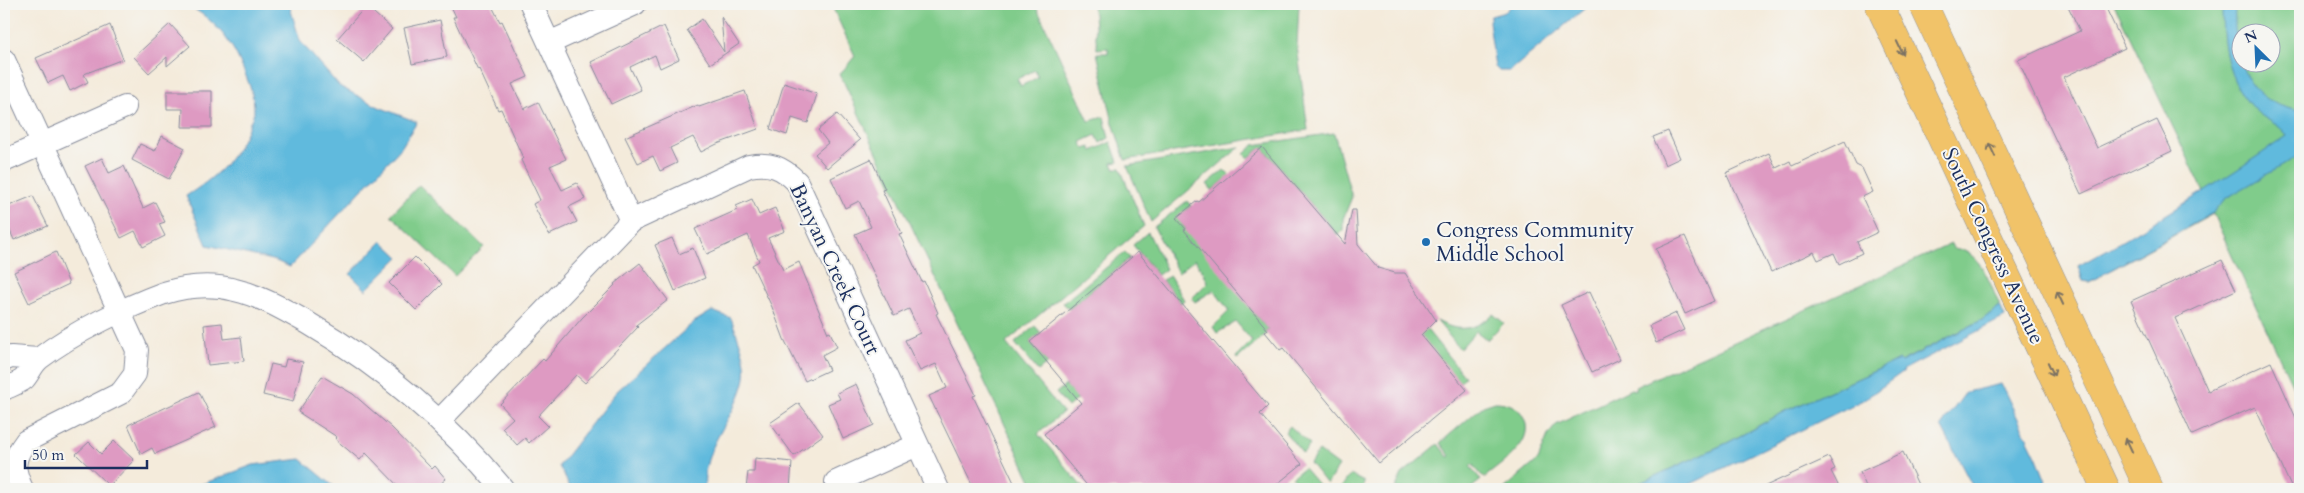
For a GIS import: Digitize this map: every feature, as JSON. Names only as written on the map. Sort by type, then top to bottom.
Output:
[{"type":"main road","name":"South Congress Avenue","points":[[1879,4],[2106,489]]},
{"type":"main road","name":"South Congress Avenue","points":[[1923,4],[2149,489]]},
{"type":"street","points":[[531,4],[631,221]]},
{"type":"street","points":[[549,43],[635,4]]},
{"type":"street","points":[[4,60],[137,350],[135,374],[122,393],[26,440],[19,450],[15,461],[15,473],[22,489]]},
{"type":"street","points":[[4,161],[125,107]]},
{"type":"street","name":"Banyan Creek Court","points":[[440,420],[631,221],[749,166],[775,165],[787,172],[797,182],[938,489]]},
{"type":"street","points":[[4,389],[23,380],[38,359],[68,339],[120,313],[166,293],[194,287],[223,287],[248,294],[284,309],[338,340],[370,363],[440,420],[476,457],[503,489]]},
{"type":"street","points":[[4,360],[11,357],[38,359]]},
{"type":"street","points":[[836,482],[917,445]]},
{"type":"green space","points":[[831,4],[1035,4],[1089,121],[1104,117],[1109,138],[1100,143],[1096,135],[1081,142],[1085,149],[1090,147],[1092,151],[1111,142],[1118,162],[1112,163],[1114,168],[1120,168],[1144,226],[1006,343],[1063,412],[1038,434],[1084,489],[1035,489],[840,74],[855,56]],"holes":[[[1035,70],[1038,77],[1021,86],[1017,79]]]},
{"type":"green space","points":[[1093,4],[1299,4],[1297,46],[1308,130],[1125,160],[1113,123],[1097,53],[1108,53],[1108,48],[1097,49]]},
{"type":"green space","points":[[2114,4],[2300,4],[2300,402],[2213,214],[2089,282],[2083,281],[2078,266],[2136,234],[2204,192]]},
{"type":"green space","points":[[1334,133],[1352,197],[1343,219],[1343,231],[1338,235],[1262,147],[1248,158],[1244,154],[1254,145]]},
{"type":"green space","points":[[1240,147],[1151,222],[1127,166]]},
{"type":"green space","points":[[1224,170],[1230,176],[1212,190],[1207,184]]},
{"type":"green space","points":[[419,185],[484,247],[455,276],[391,215]]},
{"type":"green space","points":[[1187,201],[1191,206],[1177,218],[1268,330],[1265,332],[1266,334],[1237,359],[1236,357],[1252,341],[1236,322],[1217,333],[1213,327],[1229,311],[1214,290],[1195,302],[1192,298],[1208,282],[1195,259],[1178,273],[1154,227]]},
{"type":"green space","points":[[1148,232],[1166,269],[1158,275],[1133,245]]},
{"type":"green space","points":[[1951,244],[1953,248],[1963,250],[1978,262],[1988,278],[2000,306],[1982,320],[1900,362],[1899,360],[1784,412],[1729,442],[1627,489],[1504,489],[1538,460],[1548,435],[1556,425],[1631,389],[1635,390],[1635,387]]},
{"type":"green space","points":[[1125,252],[1130,258],[1069,309],[1063,303]]},
{"type":"green space","points":[[1170,276],[1184,300],[1181,303],[1162,280]]},
{"type":"green space","points":[[1384,290],[1411,310],[1465,377],[1459,383]]},
{"type":"green space","points":[[1493,314],[1504,323],[1487,340],[1476,331],[1460,349],[1437,321],[1453,327],[1467,328],[1480,324]]},
{"type":"green space","points":[[1035,326],[1041,333],[1030,342],[1048,363],[1038,371],[1015,343]]},
{"type":"green space","points":[[1066,385],[1078,398],[1068,407],[1056,393]]},
{"type":"green space","points":[[1495,402],[1506,403],[1517,408],[1526,424],[1526,434],[1522,442],[1508,458],[1484,478],[1472,464],[1470,466],[1481,480],[1470,489],[1395,489],[1402,474],[1438,444],[1448,457],[1450,456],[1440,443],[1483,406]]},
{"type":"green space","points":[[1290,426],[1310,445],[1303,454],[1285,432]]},
{"type":"green space","points":[[1319,451],[1339,466],[1327,484],[1310,463]]},
{"type":"green space","points":[[1304,468],[1322,489],[1298,489],[1301,487],[1292,477]]},
{"type":"green space","points":[[1350,475],[1364,482],[1363,489],[1340,489]]},
{"type":"water","points":[[184,4],[289,4],[300,41],[339,86],[379,107],[417,122],[401,148],[290,267],[276,261],[207,245],[186,196],[214,176],[230,160],[242,141],[254,112],[254,105],[250,85],[239,60],[223,34],[209,20]]},
{"type":"water","points":[[1513,4],[1590,4],[1510,71],[1499,71],[1495,67],[1489,21],[1491,16],[1505,12]]},
{"type":"water","points":[[2222,4],[2235,4],[2235,22],[2232,22],[2232,72],[2245,72],[2253,86],[2265,97],[2280,106],[2300,111],[2300,155],[2225,199],[2213,213],[2089,282],[2083,281],[2078,266],[2184,204],[2287,136],[2281,128],[2257,112],[2238,89],[2228,62],[2223,34]]},
{"type":"water","points":[[382,241],[399,257],[366,290],[350,274]]},
{"type":"water","points":[[2000,306],[2005,317],[1903,370],[1865,399],[1680,489],[1627,489],[1729,442],[1784,412],[1899,360],[1901,362],[1982,320]]},
{"type":"water","points":[[712,311],[731,318],[746,371],[741,392],[708,459],[705,489],[571,489],[559,466],[616,392],[694,322]]},
{"type":"water","points":[[2001,384],[2037,458],[2049,489],[1974,489],[1941,426],[1966,392]]},
{"type":"water","points":[[301,459],[337,489],[189,489],[253,465]]},
{"type":"building","points":[[450,4],[491,4],[500,22],[502,21],[528,77],[512,84],[524,109],[538,102],[566,159],[550,166],[562,190],[577,183],[585,199],[569,207],[577,222],[549,235],[533,204],[540,200],[521,160],[523,158],[501,109],[498,110],[478,70],[453,17],[456,17]]},
{"type":"building","points":[[2067,4],[2104,4],[2125,48],[2064,77],[2097,148],[2157,120],[2172,151],[2081,194],[2018,60],[2080,31]]},
{"type":"building","points":[[366,6],[392,29],[364,62],[337,39]]},
{"type":"building","points":[[721,17],[739,44],[710,64],[687,30],[702,19],[724,52]]},
{"type":"building","points":[[440,20],[447,57],[412,64],[404,28]]},
{"type":"building","points":[[170,24],[190,46],[167,66],[167,57],[149,73],[134,57]]},
{"type":"building","points":[[110,25],[123,59],[84,74],[88,82],[70,91],[63,76],[48,83],[36,58]]},
{"type":"building","points":[[664,26],[679,59],[660,68],[655,55],[630,67],[641,90],[611,104],[591,62]]},
{"type":"building","points":[[784,83],[817,94],[808,123],[792,118],[787,135],[770,129]]},
{"type":"building","points":[[167,91],[212,91],[212,127],[182,127],[183,109],[167,109]]},
{"type":"building","points":[[745,91],[758,129],[701,152],[693,137],[670,148],[677,163],[660,171],[653,156],[638,163],[625,137],[698,105],[699,107]]},
{"type":"building","points":[[837,114],[860,140],[827,168],[815,154],[828,143],[818,130]]},
{"type":"building","points":[[1668,131],[1680,158],[1665,165],[1653,137]]},
{"type":"building","points":[[162,136],[185,148],[169,179],[132,160],[140,144],[155,151]]},
{"type":"building","points":[[1845,141],[1856,165],[1862,168],[1873,192],[1862,197],[1878,232],[1857,242],[1862,253],[1839,264],[1834,253],[1818,260],[1814,252],[1771,272],[1726,173],[1769,153],[1776,168],[1790,161],[1792,166]]},
{"type":"building","points":[[1262,147],[1345,244],[1352,210],[1356,210],[1358,244],[1378,268],[1395,273],[1405,273],[1436,320],[1421,335],[1467,390],[1379,463],[1283,348],[1280,350],[1265,332],[1268,330],[1176,218],[1197,201],[1199,202]]},
{"type":"building","points":[[102,158],[109,173],[124,166],[143,208],[155,202],[165,222],[159,224],[165,236],[143,247],[135,231],[121,238],[85,166]]},
{"type":"building","points":[[871,159],[885,189],[882,190],[902,233],[899,234],[922,282],[924,281],[938,313],[936,314],[976,395],[973,396],[1017,489],[974,489],[929,396],[947,388],[936,364],[920,371],[905,340],[920,333],[909,309],[894,316],[855,234],[871,227],[859,201],[845,208],[831,178]]},
{"type":"building","points":[[33,196],[48,226],[14,240],[4,217],[4,208]]},
{"type":"building","points":[[752,199],[759,215],[775,208],[785,231],[768,238],[783,270],[799,262],[828,333],[830,332],[837,347],[822,355],[829,370],[805,381],[784,339],[772,307],[752,265],[759,261],[748,235],[707,254],[695,229],[737,210],[736,206]]},
{"type":"building","points":[[1685,236],[1714,301],[1685,314],[1656,249]]},
{"type":"building","points":[[672,238],[679,254],[693,248],[705,278],[675,291],[655,245]]},
{"type":"building","points":[[56,252],[69,284],[29,303],[14,272]]},
{"type":"building","points":[[1138,252],[1268,406],[1260,414],[1302,464],[1271,489],[1090,489],[1044,434],[1081,403],[1030,342]]},
{"type":"building","points":[[415,257],[442,284],[416,310],[389,283]]},
{"type":"building","points":[[2222,260],[2236,290],[2175,318],[2208,391],[2271,362],[2300,427],[2300,489],[2292,489],[2255,407],[2192,435],[2131,301]]},
{"type":"building","points":[[640,263],[668,300],[636,325],[638,327],[585,383],[576,375],[538,416],[548,426],[529,443],[525,438],[517,445],[502,428],[513,418],[500,404],[543,359],[545,361],[614,284]]},
{"type":"building","points":[[1589,292],[1620,359],[1592,372],[1561,305]]},
{"type":"building","points":[[1676,313],[1684,330],[1656,343],[1649,326]]},
{"type":"building","points":[[222,323],[224,339],[241,337],[244,361],[208,365],[204,325]]},
{"type":"building","points":[[286,359],[303,362],[293,402],[263,395],[271,364],[284,367]]},
{"type":"building","points":[[322,376],[353,394],[392,428],[432,469],[435,466],[446,479],[434,489],[401,489],[366,453],[360,460],[335,439],[337,437],[298,412]]},
{"type":"building","points":[[856,384],[874,425],[843,439],[828,404],[840,399],[837,393]]},
{"type":"building","points":[[199,392],[216,427],[155,454],[152,448],[141,454],[128,425]]},
{"type":"building","points":[[799,403],[823,435],[794,456],[770,423]]},
{"type":"building","points":[[114,441],[134,460],[109,486],[76,454],[89,442],[101,454]]},
{"type":"building","points":[[1903,452],[1920,489],[1867,489],[1860,472]]},
{"type":"building","points":[[1829,457],[1835,469],[1831,471],[1840,489],[1759,489]]},
{"type":"building","points":[[755,458],[792,462],[790,489],[746,489],[748,472],[754,472]]},
{"type":"place","name":"Congress Community Middle School","points":[[1426,242]]}]
